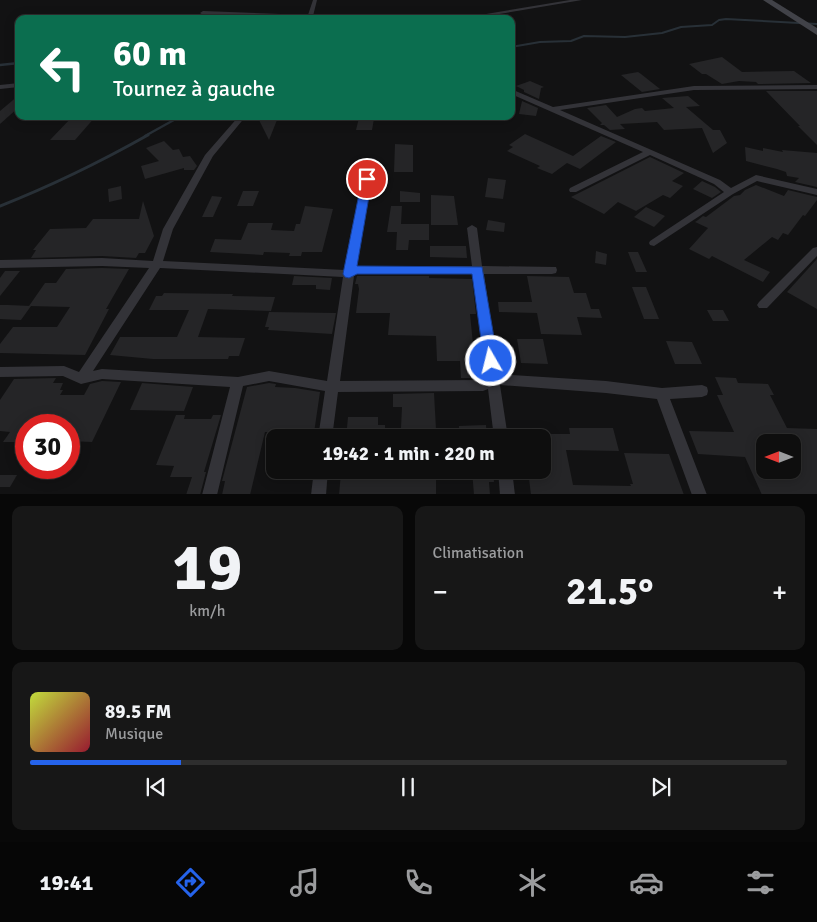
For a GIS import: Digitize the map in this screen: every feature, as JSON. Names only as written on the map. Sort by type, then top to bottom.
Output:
[{"type":"street","points":[[311,15],[315,0]]},
{"type":"street","points":[[484,15],[580,0]]},
{"type":"street","points":[[767,0],[817,32]]},
{"type":"street","points":[[203,14],[239,15]]},
{"type":"street","points":[[552,109],[694,88],[817,87]]},
{"type":"street","points":[[515,93],[717,182],[730,192]]},
{"type":"street","points":[[81,379],[156,266],[168,229],[209,155],[240,120]]},
{"type":"street","points":[[573,190],[650,152]]},
{"type":"street","points":[[326,429],[349,274],[371,160]]},
{"type":"street","points":[[654,243],[730,192],[756,178],[817,192]]},
{"type":"street","points":[[472,228],[500,429]]},
{"type":"street","points":[[763,305],[817,250]]},
{"type":"street","points":[[0,264],[102,262],[156,266],[284,269],[349,274],[354,270],[552,270]]},
{"type":"street","points":[[0,372],[64,371],[81,379],[102,374],[238,382],[269,376],[332,387],[483,385],[493,379],[606,387],[662,394],[702,390]]},
{"type":"street","points":[[208,494],[238,382]]},
{"type":"street","points":[[662,394],[700,494]]},
{"type":"street","points":[[318,494],[320,479]]},
{"type":"street","points":[[506,479],[508,494]]},
{"type":"building","points":[[722,57],[742,72],[794,71],[811,83],[758,84],[756,82],[739,81],[722,84],[706,74],[702,74],[689,64]]},
{"type":"building","points":[[638,72],[660,89],[642,92],[621,75]]},
{"type":"building","points":[[530,81],[544,87],[541,88],[539,99],[516,86]]},
{"type":"building","points":[[766,91],[817,91],[817,145],[798,126],[800,126]]},
{"type":"building","points":[[688,96],[700,106],[686,107],[713,130],[720,130],[727,143],[713,153],[702,128],[664,130],[657,122],[620,124],[625,129],[610,130],[604,125],[600,125],[602,123],[587,108],[606,105],[617,117],[635,109],[642,108],[645,111],[674,108],[662,98]]},
{"type":"building","points":[[15,98],[15,111],[0,124],[0,111]]},
{"type":"building","points":[[522,101],[538,108],[536,116],[519,114]]},
{"type":"building","points":[[69,120],[92,120],[75,140],[50,140]]},
{"type":"building","points":[[259,120],[277,120],[269,140]]},
{"type":"building","points":[[358,120],[374,120],[372,130],[356,130]]},
{"type":"building","points":[[525,134],[573,156],[601,136],[616,142],[580,169],[567,163],[552,174],[537,168],[540,166],[507,151],[513,147],[509,145]]},
{"type":"building","points":[[164,141],[173,150],[179,149],[183,157],[190,156],[197,166],[194,170],[184,170],[184,168],[145,179],[141,166],[159,161],[146,148]]},
{"type":"building","points":[[395,144],[413,145],[413,172],[394,172]]},
{"type":"building","points":[[745,147],[763,151],[763,148],[783,152],[782,150],[817,153],[817,187],[795,182],[799,178],[787,176],[786,172],[746,161]]},
{"type":"building","points":[[650,157],[684,173],[672,181],[683,186],[670,198],[663,195],[636,211],[618,202],[604,214],[571,197]]},
{"type":"building","points":[[488,178],[506,180],[503,199],[485,197]]},
{"type":"building","points":[[702,181],[721,192],[712,198],[693,189]]},
{"type":"building","points":[[756,185],[784,196],[788,190],[817,197],[817,200],[805,216],[803,215],[788,235],[783,233],[778,240],[772,237],[744,260],[770,272],[763,282],[712,256],[709,259],[689,249],[708,228],[695,222],[703,216],[706,217],[734,196],[740,195],[745,190]]},
{"type":"building","points":[[121,186],[122,199],[109,202],[108,189]]},
{"type":"building","points":[[243,191],[259,191],[253,206],[237,206]]},
{"type":"building","points":[[400,191],[420,193],[420,202],[400,202]]},
{"type":"building","points":[[431,195],[454,196],[458,225],[431,225]]},
{"type":"building","points":[[212,196],[222,197],[213,217],[202,217]]},
{"type":"building","points":[[143,201],[154,236],[145,253],[139,253],[136,258],[102,256],[31,258],[36,250],[33,250],[50,229],[86,228],[93,219],[139,219]]},
{"type":"building","points":[[305,206],[333,209],[322,252],[302,252],[301,256],[289,256],[290,253],[264,252],[263,255],[210,252],[215,239],[241,240],[248,223],[273,223],[271,230],[294,231],[296,224],[300,224]]},
{"type":"building","points":[[391,206],[402,206],[401,224],[429,224],[429,240],[409,240],[408,250],[396,250],[397,232],[387,232]]},
{"type":"building","points":[[646,207],[665,216],[654,227],[634,217]]},
{"type":"building","points":[[488,220],[505,223],[504,232],[486,230]]},
{"type":"building","points":[[430,246],[466,246],[467,258],[430,257]]},
{"type":"building","points":[[596,251],[607,254],[606,265],[595,263]]},
{"type":"building","points":[[628,252],[638,252],[647,272],[636,272]]},
{"type":"building","points":[[817,259],[817,309],[787,292]]},
{"type":"building","points":[[66,269],[129,269],[106,309],[109,309],[85,355],[0,353],[0,344],[13,327],[57,327],[70,307],[29,306],[45,283],[56,283]]},
{"type":"building","points":[[5,271],[20,271],[0,296],[0,278]]},
{"type":"building","points":[[294,276],[332,278],[330,290],[316,289],[316,285],[292,285]]},
{"type":"building","points":[[357,276],[429,276],[429,278],[472,279],[476,314],[470,314],[476,374],[478,374],[479,378],[461,378],[460,361],[437,361],[436,336],[388,335],[390,313],[356,313],[359,289],[358,284],[355,284]]},
{"type":"building","points":[[527,276],[569,277],[574,293],[586,293],[591,309],[599,309],[602,318],[577,317],[582,335],[541,334],[537,313],[499,312],[498,302],[532,302]]},
{"type":"building","points":[[632,287],[646,287],[659,319],[644,319]]},
{"type":"building","points":[[164,293],[275,297],[271,311],[208,309],[198,337],[245,338],[239,356],[229,356],[228,359],[153,359],[110,355],[120,337],[177,337],[189,310],[149,310],[156,296],[162,296]]},
{"type":"building","points":[[0,305],[31,306],[21,320],[0,319]]},
{"type":"building","points":[[707,310],[723,310],[729,321],[713,321]]},
{"type":"building","points":[[269,312],[336,313],[332,334],[268,330],[269,327],[265,327]]},
{"type":"building","points":[[517,339],[543,339],[548,364],[521,363]]},
{"type":"building","points":[[666,341],[692,342],[702,364],[675,364]]},
{"type":"building","points":[[715,377],[736,378],[738,383],[768,384],[774,395],[770,395],[787,428],[817,429],[817,494],[762,494],[745,457],[698,454],[689,431],[734,432],[717,395],[723,395]]},
{"type":"building","points":[[56,378],[53,383],[63,383],[60,390],[63,390],[60,395],[84,395],[90,384],[102,381],[121,382],[92,442],[80,441],[80,414],[15,414],[15,442],[3,442],[10,432],[0,431],[0,400],[14,379]]},
{"type":"building","points":[[142,383],[193,387],[184,411],[130,410]]},
{"type":"building","points":[[269,383],[276,384],[275,387],[320,392],[315,429],[266,429],[250,494],[222,494],[225,481],[222,481],[247,387]]},
{"type":"building","points":[[434,393],[436,429],[401,428],[402,407],[393,407],[393,394]]},
{"type":"building","points":[[176,415],[185,415],[184,419],[211,419],[213,415],[221,415],[204,472],[206,472],[200,494],[186,494],[192,477],[170,477],[174,466],[156,465]]},
{"type":"building","points":[[348,417],[378,417],[378,425],[385,425],[385,429],[347,429]]},
{"type":"building","points":[[486,425],[486,429],[459,429],[459,426]]},
{"type":"building","points":[[569,428],[613,428],[619,451],[566,450],[573,485],[631,486],[630,484],[633,484],[624,453],[669,454],[684,494],[531,494],[529,479],[551,479],[551,434],[570,434]]},
{"type":"building","points":[[0,475],[15,475],[10,487],[0,487]]},
{"type":"building","points":[[340,479],[436,479],[436,494],[339,494]]},
{"type":"building","points":[[473,479],[494,479],[494,482],[489,482],[490,494],[474,494]]},
{"type":"waterway","points":[[515,46],[540,42],[571,41],[584,36],[625,37],[662,33],[681,27],[712,25],[719,20],[726,19],[817,24]]},
{"type":"waterway","points":[[0,65],[15,63]]},
{"type":"waterway","points":[[145,136],[174,120]]},
{"type":"waterway","points":[[0,206],[75,173],[148,135]]},
{"type":"route","points":[[367,179],[349,274],[354,270],[478,270],[491,361]]}]
